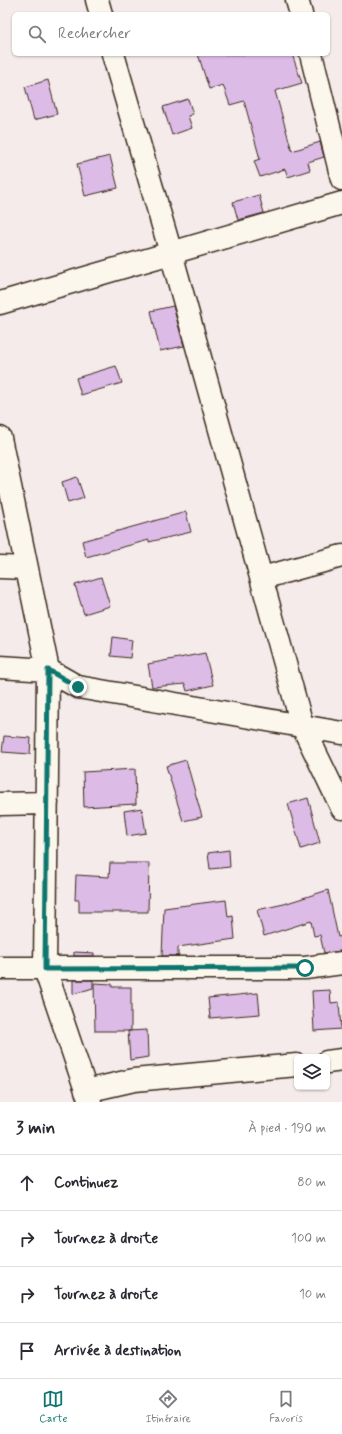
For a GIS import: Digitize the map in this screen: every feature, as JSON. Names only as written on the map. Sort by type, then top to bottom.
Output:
[{"type":"street","points":[[97,0],[100,12]]},
{"type":"street","points":[[297,0],[300,12]]},
{"type":"street","points":[[114,56],[171,253],[302,725],[342,808]]},
{"type":"street","points":[[311,56],[342,179]]},
{"type":"street","points":[[0,303],[342,203]]},
{"type":"street","points":[[0,438],[48,670],[45,969],[88,1096],[134,1080],[294,1065]]},
{"type":"street","points":[[262,578],[342,556]]},
{"type":"street","points":[[0,567],[26,568]]},
{"type":"street","points":[[0,667],[48,670],[78,687],[342,733]]},
{"type":"street","points":[[0,804],[47,803]]},
{"type":"street","points":[[0,968],[305,968],[342,963]]},
{"type":"street","points":[[330,1062],[342,1060]]},
{"type":"building","points":[[199,56],[293,56],[302,83],[275,91],[292,151],[320,142],[324,157],[308,162],[310,170],[288,177],[285,169],[260,177],[254,161],[260,159],[244,101],[230,105],[223,85],[209,89]]},
{"type":"building","points":[[48,80],[57,114],[34,120],[25,87]]},
{"type":"building","points":[[188,99],[193,114],[188,116],[192,128],[172,135],[163,107]]},
{"type":"building","points":[[110,156],[118,188],[85,196],[77,164]]},
{"type":"building","points":[[259,195],[264,213],[238,220],[233,202]]},
{"type":"building","points":[[173,306],[184,346],[160,351],[151,311]]},
{"type":"building","points":[[116,366],[122,383],[81,395],[76,378]]},
{"type":"building","points":[[77,477],[84,498],[68,503],[62,482]]},
{"type":"building","points":[[186,512],[191,532],[149,542],[149,540],[86,557],[82,541]]},
{"type":"building","points":[[101,577],[110,606],[84,614],[75,585]]},
{"type":"building","points":[[113,637],[132,640],[130,658],[111,656]]},
{"type":"building","points":[[205,653],[213,685],[187,691],[185,684],[152,687],[148,664]]},
{"type":"building","points":[[4,736],[31,738],[30,754],[2,752]]},
{"type":"building","points":[[186,760],[202,817],[183,821],[166,766]]},
{"type":"building","points":[[135,769],[136,804],[84,807],[83,772]]},
{"type":"building","points":[[308,798],[320,843],[301,849],[288,804]]},
{"type":"building","points":[[142,808],[146,833],[127,836],[124,811]]},
{"type":"building","points":[[229,850],[230,867],[210,869],[208,853]]},
{"type":"building","points":[[110,863],[149,863],[148,912],[79,912],[79,900],[75,900],[76,875],[109,877]]},
{"type":"building","points":[[328,890],[338,937],[342,936],[342,951],[324,953],[320,935],[314,936],[311,921],[264,936],[257,910],[284,904]]},
{"type":"building","points":[[226,900],[228,917],[233,916],[235,939],[178,947],[178,956],[162,956],[164,908]]},
{"type":"building","points":[[74,952],[94,953],[94,956],[74,956]]},
{"type":"building","points":[[73,980],[93,980],[93,988],[73,994]]},
{"type":"building","points":[[94,983],[112,984],[112,987],[131,987],[131,1031],[95,1031]]},
{"type":"building","points":[[330,990],[331,1003],[339,1002],[341,1029],[314,1031],[312,991]]},
{"type":"building","points":[[258,993],[260,1014],[210,1018],[208,998]]},
{"type":"building","points":[[147,1030],[148,1057],[130,1060],[128,1031]]},
{"type":"route","points":[[78,687],[48,670],[45,969],[305,968]]}]
